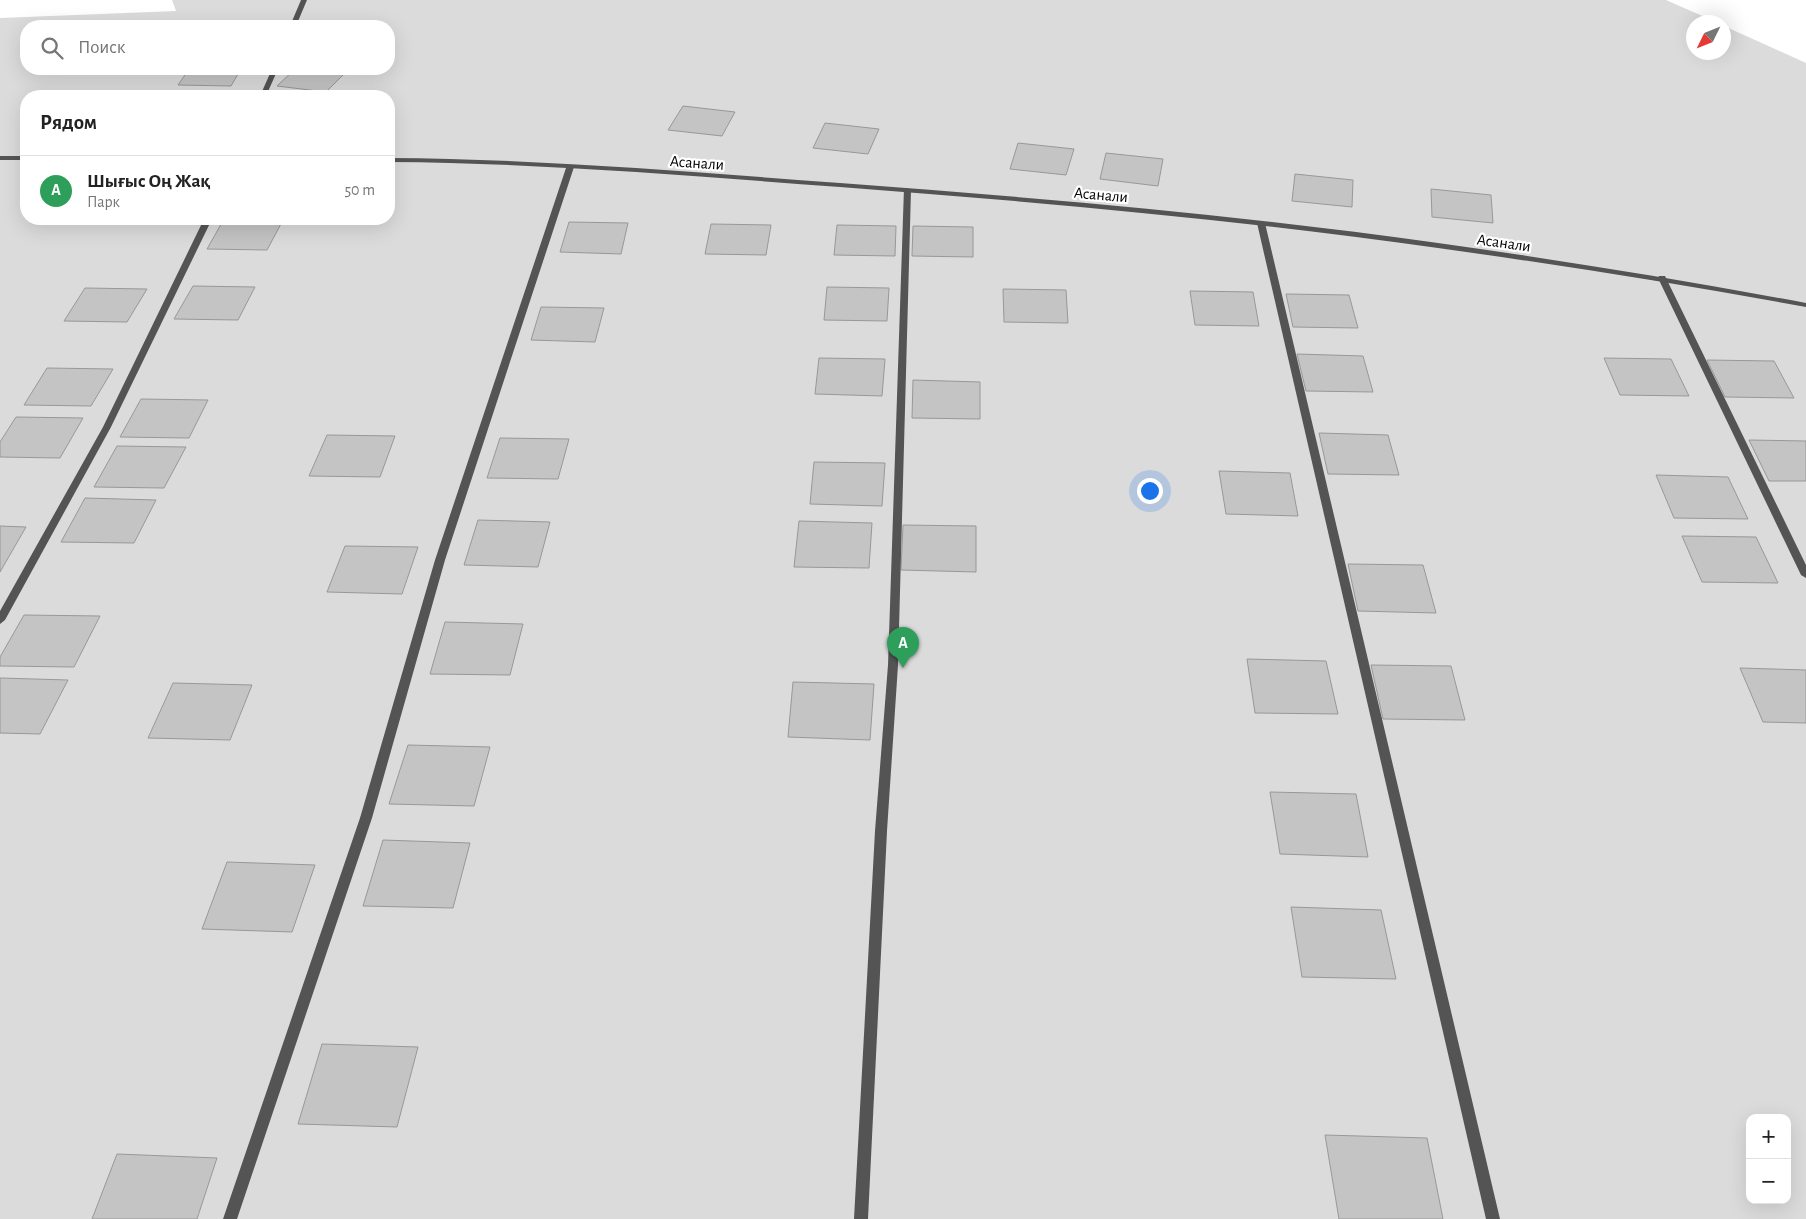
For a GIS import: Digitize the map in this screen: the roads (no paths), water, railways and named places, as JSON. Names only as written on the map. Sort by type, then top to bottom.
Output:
[{"type":"street","points":[[295,20],[304,0]]},
{"type":"street","points":[[266,90],[272,75]]},
{"type":"street","points":[[0,158],[20,158]]},
{"type":"street","name":"Асанали","points":[[395,160],[570,167],[907,190],[1261,223],[1662,278],[1806,305]]},
{"type":"street","points":[[230,1219],[366,818],[440,560],[570,167]]},
{"type":"street","points":[[860,1219],[880,841],[893,665],[907,190]]},
{"type":"street","points":[[1261,223],[1493,1219]]},
{"type":"street","points":[[0,620],[107,428],[205,225]]},
{"type":"street","points":[[1662,278],[1806,575]]},
{"type":"place","name":"Шығыс Оң Жақ","points":[[903,668]]}]
